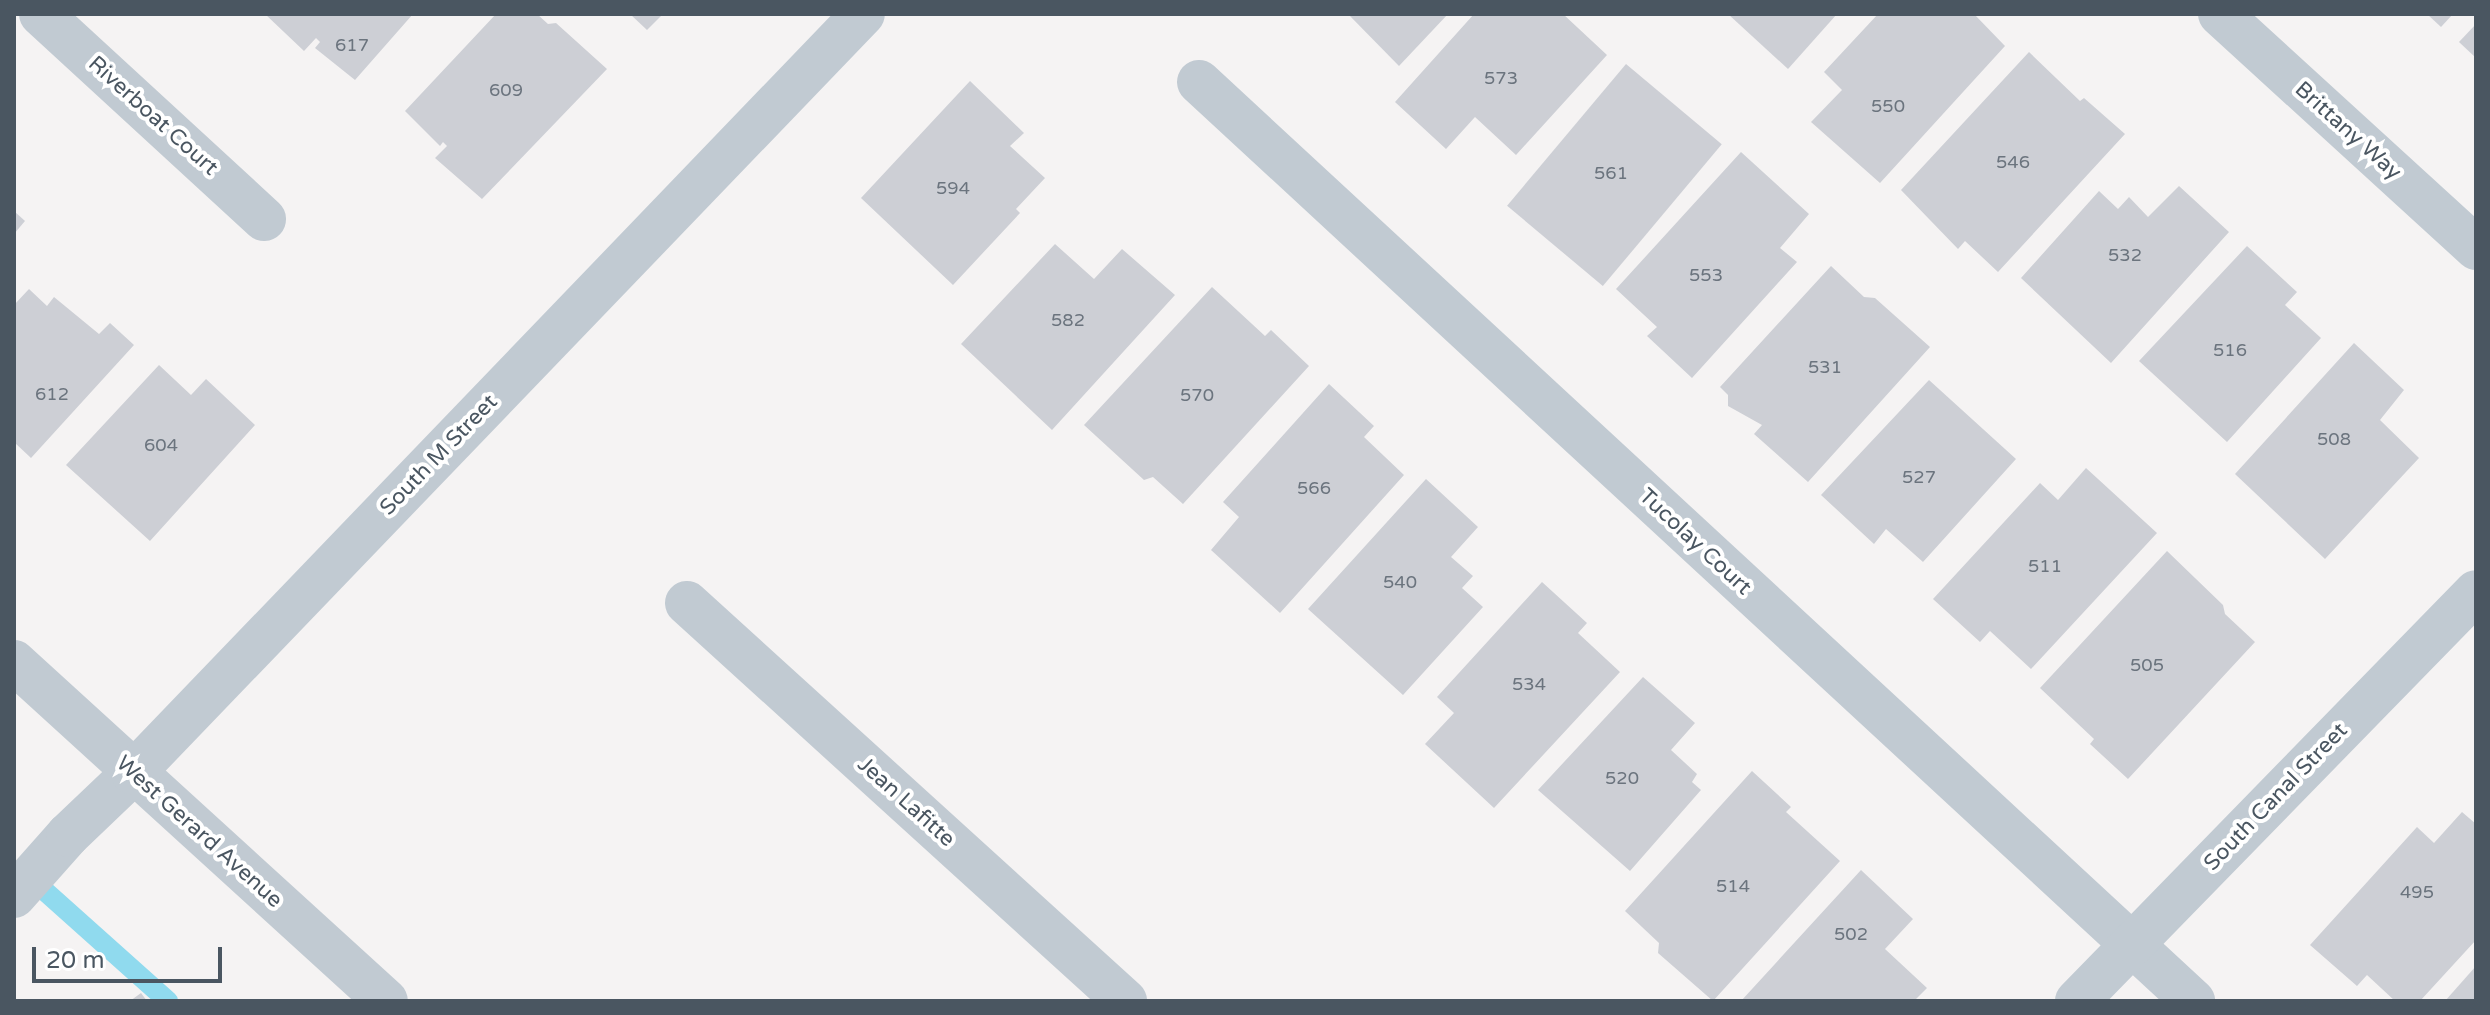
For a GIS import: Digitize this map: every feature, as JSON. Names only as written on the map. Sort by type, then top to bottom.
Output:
[{"type":"street","name":"Riverboat Court","points":[[41,14],[264,219]]},
{"type":"street","name":"South M Street","points":[[14,896],[68,835],[133,773],[863,14]]},
{"type":"street","name":"Brittany Way","points":[[2220,14],[2476,248]]},
{"type":"street","name":"Tucolay Court","points":[[1199,82],[2193,1001]]},
{"type":"street","name":"South Canal Street","points":[[2077,1001],[2476,592]]},
{"type":"street","name":"Jean Lafitte","points":[[687,603],[1125,1001]]},
{"type":"street","name":"West Gerard Avenue","points":[[14,662],[386,1001]]},
{"type":"building","points":[[265,14],[413,14],[355,80],[315,48],[320,42],[316,38],[304,51]]},
{"type":"building","points":[[496,14],[537,14],[548,24],[556,23],[607,69],[482,199],[435,158],[447,146],[443,142],[440,146],[405,111]]},
{"type":"building","points":[[630,14],[663,14],[647,30]]},
{"type":"building","points":[[1348,14],[1448,14],[1399,66]]},
{"type":"building","points":[[1474,14],[1563,14],[1607,55],[1516,155],[1475,117],[1446,149],[1395,102]]},
{"type":"building","points":[[1728,14],[1837,14],[1788,69]]},
{"type":"building","points":[[1878,14],[1974,14],[2005,46],[1880,183],[1811,122],[1842,90],[1824,72]]},
{"type":"building","points":[[2427,14],[2453,14],[2441,27]]},
{"type":"building","points":[[2476,24],[2476,58],[2459,42]]},
{"type":"building","points":[[2029,52],[2080,101],[2084,98],[2125,134],[1998,272],[1965,241],[1958,249],[1901,190]]},
{"type":"building","points":[[1626,64],[1722,144],[1603,286],[1507,206]]},
{"type":"building","points":[[970,81],[1024,133],[1010,146],[1045,178],[1016,209],[1020,213],[953,285],[861,198]]},
{"type":"building","points":[[1741,152],[1809,214],[1780,248],[1797,262],[1692,378],[1647,336],[1657,327],[1616,289]]},
{"type":"building","points":[[2179,186],[2229,232],[2111,363],[2021,278],[2099,191],[2118,209],[2129,197],[2148,217]]},
{"type":"building","points":[[14,211],[25,221],[14,234]]},
{"type":"building","points":[[1055,244],[1094,279],[1122,249],[1175,295],[1052,430],[961,344]]},
{"type":"building","points":[[2247,246],[2297,292],[2285,305],[2321,338],[2227,442],[2139,361]]},
{"type":"building","points":[[1831,266],[1864,297],[1875,298],[1930,347],[1808,482],[1754,434],[1762,425],[1728,406],[1728,395],[1720,387]]},
{"type":"building","points":[[1212,287],[1265,336],[1271,330],[1309,366],[1183,504],[1153,477],[1144,480],[1084,425]]},
{"type":"building","points":[[29,289],[47,306],[54,297],[99,334],[110,323],[134,345],[31,458],[14,442],[14,305]]},
{"type":"building","points":[[2354,343],[2404,390],[2380,420],[2419,458],[2325,559],[2235,474]]},
{"type":"building","points":[[159,365],[191,395],[206,379],[255,425],[150,541],[66,465]]},
{"type":"building","points":[[1929,380],[2016,459],[1923,562],[1886,529],[1874,544],[1821,495]]},
{"type":"building","points":[[1329,384],[1374,426],[1364,437],[1404,475],[1280,613],[1211,550],[1239,517],[1223,502]]},
{"type":"building","points":[[2086,468],[2157,533],[2031,669],[1990,631],[1980,642],[1933,599],[2040,483],[2058,500]]},
{"type":"building","points":[[1426,479],[1478,527],[1451,557],[1473,576],[1462,588],[1483,607],[1403,695],[1308,609]]},
{"type":"building","points":[[2167,551],[2223,605],[2225,614],[2255,642],[2128,779],[2090,744],[2094,739],[2040,688]]},
{"type":"building","points":[[1542,582],[1587,623],[1578,633],[1620,672],[1494,808],[1425,744],[1454,713],[1437,697]]},
{"type":"building","points":[[1643,677],[1695,723],[1671,750],[1697,774],[1692,782],[1701,790],[1630,871],[1538,790]]},
{"type":"building","points":[[1752,771],[1791,807],[1786,812],[1840,861],[1713,1001],[1658,953],[1659,943],[1625,911]]},
{"type":"building","points":[[2462,812],[2476,824],[2476,940],[2420,1001],[2395,1001],[2367,975],[2357,986],[2310,945],[2417,827],[2434,843]]},
{"type":"building","points":[[1861,870],[1913,919],[1885,949],[1927,988],[1914,1001],[1741,1001]]},
{"type":"building","points":[[2476,966],[2476,1001],[2445,1001]]},
{"type":"building","points":[[141,993],[147,1001],[130,1001]]},
{"type":"waterway","points":[[28,876],[168,1001]]}]
